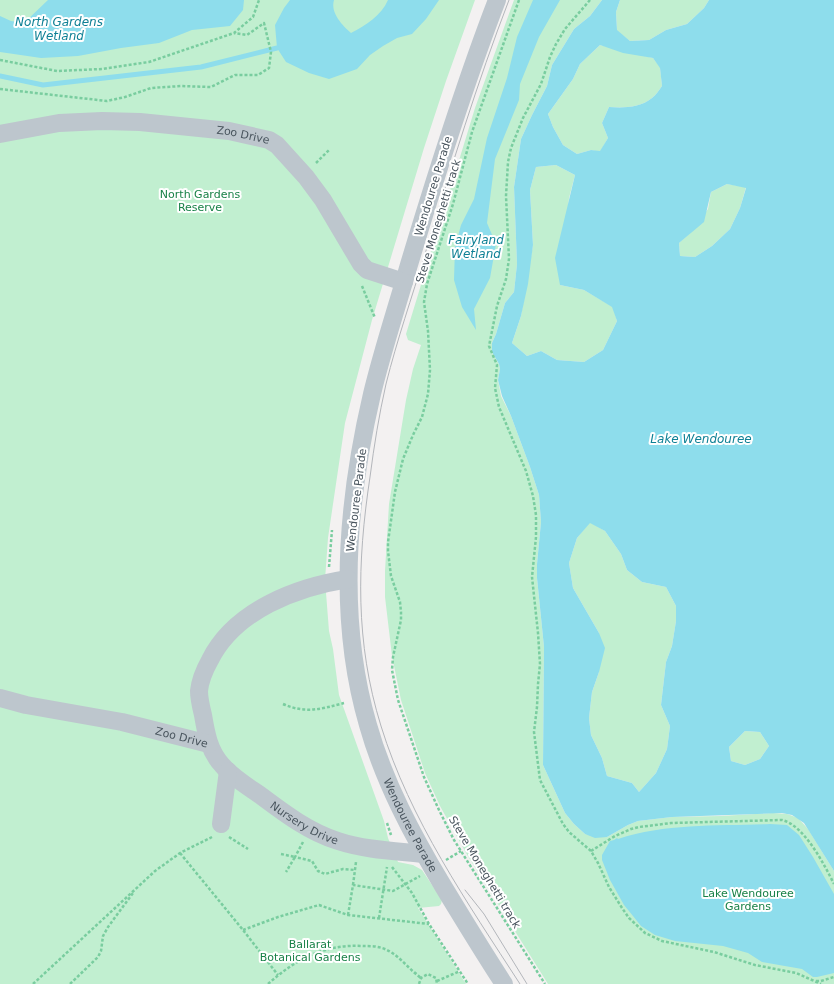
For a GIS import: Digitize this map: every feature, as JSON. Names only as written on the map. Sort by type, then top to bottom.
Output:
[{"type":"street","name":"Wendouree Parade","points":[[497,0],[451,127],[381,361],[366,425],[358,475],[350,541],[348,578],[350,618],[356,677],[368,727],[386,775],[406,819],[428,861],[475,940],[504,984]]},
{"type":"street","name":"Zoo Drive","points":[[0,134],[59,123],[102,121],[140,122],[222,130],[269,140],[277,145],[306,177],[323,200],[361,264],[367,270]]},
{"type":"street","points":[[367,270],[404,282]]},
{"type":"street","name":"Zoo Drive","points":[[0,698],[26,705],[122,722],[209,744],[200,700],[200,686],[209,661],[225,636],[238,624],[284,597],[313,585],[348,578]]},
{"type":"street","name":"Nursery Drive","points":[[209,744],[216,758],[228,771],[272,804],[303,825],[325,837],[428,861]]},
{"type":"street","points":[[221,827],[228,771]]},
{"type":"path","points":[[0,60],[58,71],[102,69],[149,62],[234,33],[253,17],[259,0]]},
{"type":"path","name":"Steve Moneghetti track","points":[[519,0],[472,132],[452,204],[427,284],[424,302],[428,331],[430,370],[428,394],[422,417],[412,435],[403,458],[395,492],[388,542],[391,576],[400,602],[401,612],[401,620],[393,657],[392,670],[398,700],[424,776],[438,810],[461,851],[545,984]]},
{"type":"path","points":[[590,0],[565,29],[556,44],[541,84],[523,118],[511,148],[508,162],[506,196],[509,259],[506,279],[497,306],[489,346],[497,365],[495,388],[499,407],[526,470],[536,515],[536,537],[532,577],[540,664],[538,707],[534,732],[540,780],[563,824],[569,832],[591,851],[609,887],[629,918],[653,938],[674,945],[714,952],[755,965],[796,973],[822,984]]},
{"type":"path","points":[[0,89],[107,101],[125,97],[151,88],[211,86],[235,75],[258,75],[269,68],[271,52],[264,22],[248,35],[234,33]]},
{"type":"path","points":[[367,270],[360,282],[375,318]]},
{"type":"path","points":[[283,704],[301,710],[316,710],[344,703]]},
{"type":"path","points":[[591,851],[609,839],[631,829],[671,823],[782,820],[792,824],[802,834],[821,859],[834,884]]},
{"type":"path","points":[[33,984],[155,871],[180,853],[216,835],[221,827],[248,849]]},
{"type":"path","points":[[286,872],[303,842]]},
{"type":"path","points":[[348,915],[353,885],[394,891],[406,884],[428,861],[461,851]]},
{"type":"path","points":[[180,853],[278,975]]},
{"type":"path","points":[[282,854],[312,861],[318,871],[325,874],[343,869],[355,870]]},
{"type":"path","points":[[379,918],[387,867],[389,864],[406,884],[429,924],[468,984]]},
{"type":"path","points":[[70,984],[98,957],[101,951],[103,936],[108,927],[138,886]]},
{"type":"path","points":[[243,930],[278,917],[319,905],[348,915],[429,924]]},
{"type":"path","points":[[268,984],[278,975],[318,951],[354,945],[382,948],[404,962],[421,978]]},
{"type":"path","points":[[413,971],[421,978]]},
{"type":"path","points":[[419,984],[421,978],[428,974],[434,976],[437,982],[460,971]]},
{"type":"path","points":[[814,980],[821,981],[834,977]]},
{"type":"green space","name":"North Gardens Reserve","points":[[0,0],[475,0],[424,148],[372,320],[345,423],[328,538],[325,580],[329,631],[339,695],[384,821],[388,838],[398,862],[413,865],[422,870],[442,900],[439,906],[418,908],[466,984],[0,984]]},
{"type":"green space","name":"Lake Wendouree Gardens","points":[[514,0],[602,0],[590,16],[574,29],[552,65],[547,86],[521,139],[514,187],[517,264],[514,292],[505,303],[492,343],[492,352],[499,364],[500,369],[498,380],[501,396],[511,416],[539,495],[541,522],[537,578],[544,647],[543,765],[565,813],[585,834],[607,837],[638,821],[672,817],[773,813],[787,814],[798,818],[808,829],[834,871],[834,984],[548,984],[466,853],[440,806],[425,773],[401,700],[392,656],[385,597],[385,571],[389,504],[406,400],[413,369],[421,345],[408,340],[406,334],[475,108]]},
{"type":"green space","points":[[620,0],[709,0],[704,8],[687,24],[666,30],[649,40],[630,41],[617,31],[616,12]]},
{"type":"green space","points":[[600,45],[653,58],[660,67],[662,86],[653,97],[637,106],[609,107],[602,123],[608,138],[600,152],[591,150],[577,154],[563,145],[548,114],[573,79],[580,64]]},
{"type":"green space","points":[[556,165],[575,175],[569,198],[560,285],[584,290],[613,307],[617,321],[603,350],[584,362],[557,360],[541,351],[527,356],[512,343],[521,316],[533,245],[530,190],[536,167]]},
{"type":"green space","points":[[727,184],[746,187],[740,208],[730,229],[712,246],[695,257],[680,256],[679,243],[689,234],[708,209],[711,192]]},
{"type":"green space","points":[[590,522],[605,531],[621,554],[627,570],[642,582],[666,587],[676,606],[676,621],[672,646],[666,662],[661,705],[670,726],[667,749],[656,773],[639,792],[632,783],[607,776],[602,758],[591,735],[589,718],[592,692],[599,672],[599,633],[573,588],[569,563],[577,538]]},
{"type":"green space","points":[[745,731],[760,732],[769,746],[760,759],[745,765],[731,761],[729,747]]},
{"type":"water","name":"North Gardens Wetland","points":[[48,0],[244,0],[243,10],[230,26],[192,30],[159,43],[78,56],[41,58],[0,52],[0,16],[11,21],[24,23]]},
{"type":"water","points":[[290,0],[334,0],[334,10],[338,19],[351,33],[377,15],[388,0],[439,0],[426,19],[412,34],[397,38],[383,46],[370,55],[357,69],[329,79],[309,73],[286,62],[277,48],[275,25]]},
{"type":"water","name":"Fairyland Wetland","points":[[533,0],[560,0],[539,37],[520,84],[519,100],[495,159],[487,223],[496,244],[490,278],[474,309],[476,330],[462,307],[454,280],[455,247],[461,225],[474,199],[487,138],[507,78],[517,37]]},
{"type":"water","name":"Lake Wendouree","points":[[602,0],[620,0],[616,12],[617,30],[630,41],[649,40],[666,30],[687,24],[704,8],[709,0],[834,0],[834,871],[804,823],[792,815],[782,813],[672,817],[638,821],[607,837],[595,838],[585,834],[565,813],[543,765],[544,647],[537,578],[541,522],[539,495],[511,416],[502,396],[498,380],[500,369],[499,364],[492,352],[492,343],[505,303],[514,292],[517,264],[514,187],[521,139],[547,86],[552,65],[574,29],[590,16]],"holes":[[[600,45],[623,53],[653,58],[660,68],[662,86],[653,97],[637,106],[609,107],[602,123],[608,138],[600,151],[591,150],[577,154],[563,145],[548,114],[573,79],[580,64]],[[556,165],[575,175],[555,258],[560,285],[584,290],[612,307],[617,321],[603,350],[584,362],[557,360],[541,351],[527,356],[512,343],[521,316],[528,284],[533,245],[530,190],[536,167]],[[727,184],[746,188],[740,208],[730,229],[712,246],[695,257],[680,256],[679,243],[704,222],[711,192]],[[590,523],[605,531],[621,554],[627,570],[642,582],[666,587],[676,606],[676,621],[672,646],[666,662],[661,705],[670,726],[667,749],[656,773],[639,792],[632,783],[607,776],[602,758],[591,735],[589,718],[592,692],[605,648],[599,633],[573,588],[569,563],[577,538]],[[745,731],[760,732],[769,746],[760,759],[745,765],[731,761],[729,747]]]},
{"type":"water","points":[[787,825],[799,835],[834,894],[834,973],[813,977],[802,969],[762,962],[748,953],[723,946],[675,941],[655,935],[641,926],[624,905],[610,880],[602,860],[602,855],[610,841],[617,838],[655,830],[693,826]]},
{"type":"waterway","points":[[0,76],[43,85],[201,67],[277,48]]},
{"type":"tram line","points":[[509,0],[465,126],[386,384],[375,442],[366,509],[361,571],[361,602],[366,664],[381,726],[393,761],[424,827],[442,860],[460,891],[520,984]]},
{"type":"tram line","points":[[465,890],[484,914],[527,984]]},
{"type":"park label","name":"Ballarat Botanical Gardens","points":[[310,950]]}]
